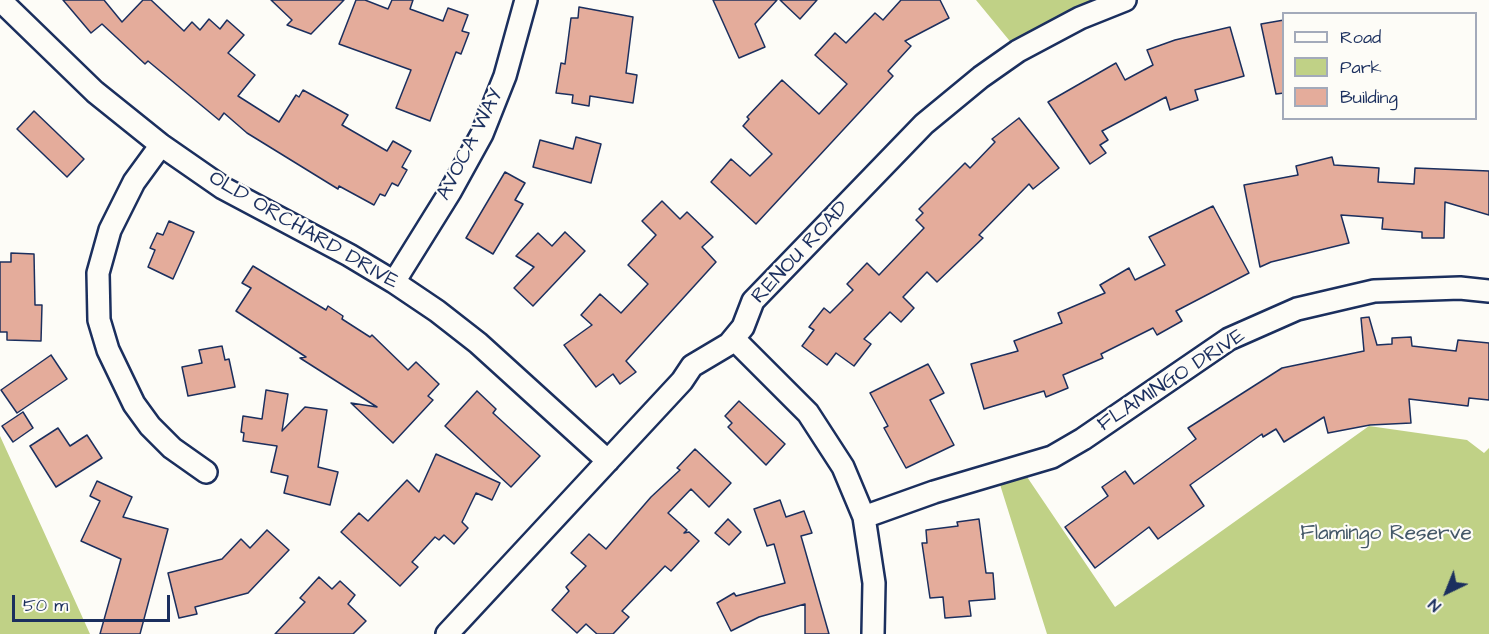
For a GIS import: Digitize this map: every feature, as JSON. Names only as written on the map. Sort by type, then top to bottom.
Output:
[{"type":"street","name":"OLD ORCHARD DRIVE","points":[[0,0],[95,92],[161,145],[223,188],[394,282],[478,343],[608,461]]},
{"type":"street","name":"AVOCA WAY","points":[[394,282],[482,134],[505,76],[526,0]]},
{"type":"street","name":"RENOU ROAD","points":[[447,634],[682,381],[692,366],[718,353],[734,339],[743,327],[753,302],[897,151],[950,101],[991,70],[1049,34],[1125,0]]},
{"type":"street","points":[[161,145],[134,182],[110,230],[98,273],[99,320],[114,367],[134,404],[150,426],[172,448],[206,472]]},
{"type":"street","name":"FLAMINGO DRIVE","points":[[864,517],[934,492],[1052,457],[1083,439],[1228,339],[1289,312],[1374,291],[1460,288],[1489,291]]},
{"type":"street","points":[[734,339],[796,399],[818,426],[843,467],[864,517],[874,583],[873,634]]},
{"type":"green space","points":[[976,0],[1126,0],[1018,51]]},
{"type":"green space","name":"Flamingo Reserve","points":[[1369,426],[1467,440],[1484,453],[1489,448],[1489,634],[1047,634],[997,475],[1021,468],[1115,607]]},
{"type":"green space","points":[[0,436],[43,530],[90,634],[0,634]]},
{"type":"building","points":[[63,0],[104,0],[122,22],[143,0],[151,0],[184,31],[192,22],[200,30],[209,19],[220,29],[227,20],[244,35],[228,53],[255,75],[238,96],[279,122],[296,95],[299,97],[303,90],[348,115],[342,125],[387,151],[393,141],[411,151],[402,167],[407,170],[398,186],[392,183],[385,196],[380,194],[374,205],[339,186],[338,189],[247,133],[224,113],[219,120],[148,61],[145,64],[102,24],[91,33]]},
{"type":"building","points":[[271,0],[344,0],[311,34],[287,25],[292,20]]},
{"type":"building","points":[[356,0],[365,0],[388,9],[392,0],[413,0],[410,9],[443,21],[448,8],[468,15],[462,31],[469,33],[461,54],[456,52],[430,121],[396,108],[411,70],[339,44]]},
{"type":"building","points":[[713,0],[777,0],[755,24],[765,47],[739,58]]},
{"type":"building","points":[[780,0],[817,0],[800,19]]},
{"type":"building","points":[[901,0],[940,0],[949,18],[905,41],[911,46],[888,71],[893,76],[756,224],[711,182],[731,159],[750,176],[772,154],[743,126],[749,119],[747,117],[782,80],[819,114],[847,84],[815,55],[835,33],[846,43],[875,13],[883,20]]},
{"type":"building","points":[[579,7],[633,17],[626,73],[637,75],[633,103],[590,96],[589,106],[572,103],[573,95],[556,93],[561,63],[565,64],[571,18],[578,18]]},
{"type":"building","points":[[1282,20],[1282,93],[1276,94],[1261,24]]},
{"type":"building","points":[[1230,27],[1244,76],[1195,90],[1198,100],[1170,110],[1166,97],[1102,131],[1108,140],[1100,145],[1106,153],[1090,164],[1048,102],[1116,63],[1125,80],[1153,65],[1147,50],[1175,40]]},
{"type":"building","points":[[34,111],[84,159],[67,177],[17,129]]},
{"type":"building","points":[[1019,118],[1059,168],[1033,189],[1029,184],[979,235],[983,238],[937,282],[927,272],[903,297],[914,308],[901,322],[890,312],[864,339],[871,344],[854,366],[836,353],[827,365],[802,346],[814,330],[809,327],[824,308],[830,313],[853,290],[847,284],[867,263],[879,275],[924,228],[916,220],[923,213],[919,209],[965,163],[970,168],[995,142],[992,139]]},
{"type":"building","points":[[576,137],[601,144],[591,183],[533,167],[540,140],[573,149]]},
{"type":"building","points":[[1332,157],[1334,165],[1379,168],[1378,182],[1414,184],[1415,168],[1489,171],[1489,215],[1445,202],[1444,238],[1422,238],[1422,232],[1382,229],[1383,218],[1341,215],[1349,243],[1271,262],[1260,267],[1244,185],[1298,175],[1296,166]]},
{"type":"building","points":[[505,172],[525,183],[515,200],[523,204],[493,254],[466,238]]},
{"type":"building","points":[[662,201],[680,219],[687,212],[713,237],[702,247],[716,262],[626,361],[636,372],[620,384],[613,374],[596,387],[564,345],[592,325],[581,315],[600,294],[621,313],[648,284],[628,265],[656,235],[642,221]]},
{"type":"building","points":[[1213,206],[1249,273],[1176,311],[1182,321],[1157,335],[1153,328],[1101,354],[1103,358],[1063,375],[1068,388],[1046,397],[1044,391],[984,409],[971,364],[1018,351],[1014,341],[1062,323],[1058,313],[1105,293],[1100,285],[1129,268],[1135,280],[1165,265],[1149,237]]},
{"type":"building","points":[[169,221],[194,232],[173,279],[148,267],[155,250],[150,248],[157,233],[163,235]]},
{"type":"building","points":[[565,232],[585,251],[533,306],[514,288],[534,267],[516,256],[538,233],[552,246]]},
{"type":"building","points":[[11,253],[34,254],[35,305],[42,305],[41,341],[7,340],[7,332],[0,332],[0,262],[11,262]]},
{"type":"building","points":[[253,266],[326,310],[328,306],[343,316],[342,319],[370,337],[372,335],[408,370],[416,362],[439,384],[428,396],[433,400],[393,443],[351,403],[377,407],[300,358],[306,357],[236,311],[251,288],[242,283]]},
{"type":"building","points":[[1369,317],[1377,345],[1392,344],[1392,338],[1411,337],[1412,346],[1456,351],[1458,340],[1489,343],[1489,400],[1469,398],[1468,406],[1409,399],[1411,423],[1370,425],[1328,433],[1324,417],[1284,442],[1276,429],[1263,437],[1262,434],[1190,485],[1204,506],[1158,539],[1149,527],[1095,568],[1065,527],[1108,496],[1102,487],[1125,471],[1134,484],[1196,439],[1188,428],[1282,368],[1364,351],[1361,318]]},
{"type":"building","points":[[222,346],[225,360],[229,359],[235,387],[188,396],[182,367],[202,363],[199,350]]},
{"type":"building","points":[[51,355],[67,379],[17,413],[1,390]]},
{"type":"building","points":[[928,364],[944,393],[930,400],[954,445],[906,468],[884,428],[888,426],[870,393]]},
{"type":"building","points":[[266,390],[288,394],[282,431],[305,407],[327,410],[318,467],[338,472],[330,505],[284,493],[288,476],[271,472],[277,446],[243,441],[244,433],[241,432],[243,416],[262,419]]},
{"type":"building","points":[[477,391],[496,409],[493,413],[540,456],[511,487],[445,426]]},
{"type":"building","points":[[739,401],[785,444],[766,465],[728,427],[732,423],[725,416]]},
{"type":"building","points":[[23,412],[33,428],[13,442],[2,426]]},
{"type":"building","points":[[58,428],[70,446],[87,435],[102,458],[56,487],[30,446]]},
{"type":"building","points":[[695,449],[731,483],[709,507],[691,489],[668,513],[687,530],[684,533],[689,532],[699,541],[671,571],[665,566],[622,611],[629,617],[613,634],[597,634],[586,624],[577,633],[552,610],[569,591],[566,587],[586,566],[571,553],[589,534],[606,549],[651,497],[680,470],[677,468]]},
{"type":"building","points":[[436,454],[500,483],[492,500],[476,493],[462,522],[468,528],[454,544],[444,535],[439,540],[435,537],[412,562],[418,567],[400,586],[341,532],[359,513],[368,521],[407,480],[419,492]]},
{"type":"building","points":[[97,481],[132,497],[123,517],[168,529],[140,634],[100,634],[121,559],[81,541],[100,501],[90,496]]},
{"type":"building","points":[[780,500],[786,517],[804,511],[812,533],[801,536],[829,634],[805,634],[805,604],[759,617],[731,631],[717,603],[734,593],[736,596],[785,583],[774,544],[767,546],[754,509]]},
{"type":"building","points":[[728,519],[741,532],[729,545],[715,533]]},
{"type":"building","points":[[979,519],[986,573],[993,573],[995,599],[969,601],[971,616],[945,618],[943,597],[930,598],[922,543],[927,543],[926,530],[958,526],[957,522]]},
{"type":"building","points":[[267,530],[289,550],[248,593],[195,607],[197,614],[179,618],[168,573],[222,559],[241,539],[250,548]]},
{"type":"building","points":[[319,577],[332,589],[340,581],[355,595],[348,604],[366,621],[353,634],[275,634],[305,602],[300,598]]}]
